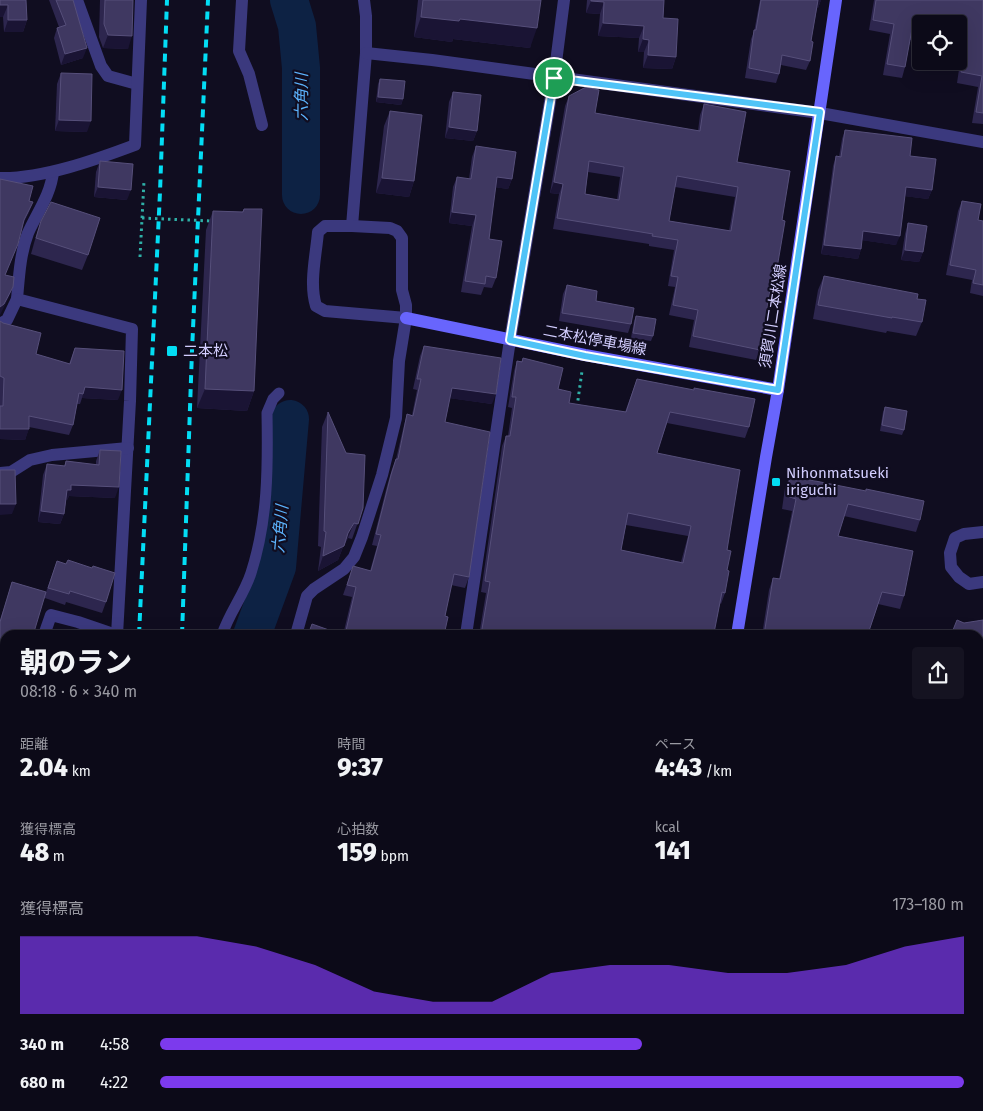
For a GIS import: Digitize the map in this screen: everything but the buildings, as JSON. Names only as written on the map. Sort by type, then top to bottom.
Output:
[{"type":"main road","name":"須賀川二本松線","points":[[738,630],[778,390],[836,0]]},
{"type":"main road","name":"二本松停車場線","points":[[406,318],[585,356],[778,390]]},
{"type":"street","points":[[77,0],[101,66],[108,76],[137,84]]},
{"type":"street","points":[[0,178],[23,178],[52,172],[135,145],[141,0]]},
{"type":"street","points":[[242,0],[239,51],[249,74],[262,125]]},
{"type":"street","points":[[352,226],[366,53],[364,0]]},
{"type":"street","points":[[467,630],[510,340],[554,78],[564,0]]},
{"type":"street","points":[[366,53],[432,60],[554,78],[820,112],[983,142]]},
{"type":"street","points":[[0,324],[7,320],[17,299],[20,266],[28,234],[52,184],[52,172]]},
{"type":"street","points":[[297,630],[307,596],[314,589],[344,569],[354,557],[362,536],[382,475],[396,418],[399,361],[406,318],[406,306],[402,290],[402,238],[397,232],[390,228],[325,226],[318,232],[313,286],[316,306],[325,311],[406,318]]},
{"type":"street","points":[[17,299],[132,329],[128,448],[117,630]]},
{"type":"street","points":[[0,472],[11,472],[30,460],[52,455],[128,448]]},
{"type":"street","points":[[983,532],[964,534],[955,538],[950,553],[951,567],[959,578],[969,584],[983,582]]},
{"type":"street","points":[[46,630],[51,615],[102,630]]},
{"type":"lane","points":[[224,630],[240,602],[251,574],[257,550],[265,509],[267,413],[273,398],[279,393]]},
{"type":"path","points":[[140,257],[144,181]]},
{"type":"path","points":[[142,218],[217,221]]},
{"type":"path","points":[[576,413],[585,356]]},
{"type":"waterway","name":"六角川","points":[[289,0],[297,26],[301,68],[301,195]]},
{"type":"waterway","name":"六角川","points":[[254,630],[277,567],[290,419]]},
{"type":"railway","points":[[139,630],[167,0]]},
{"type":"railway","points":[[182,630],[192,351],[208,0]]},
{"type":"place","name":"二本松","points":[[172,351]]},
{"type":"place","name":"Nihonmatsueki iriguchi","points":[[776,482]]},
{"type":"route","points":[[554,78],[820,112],[778,390],[585,356],[510,340],[554,78]]}]
